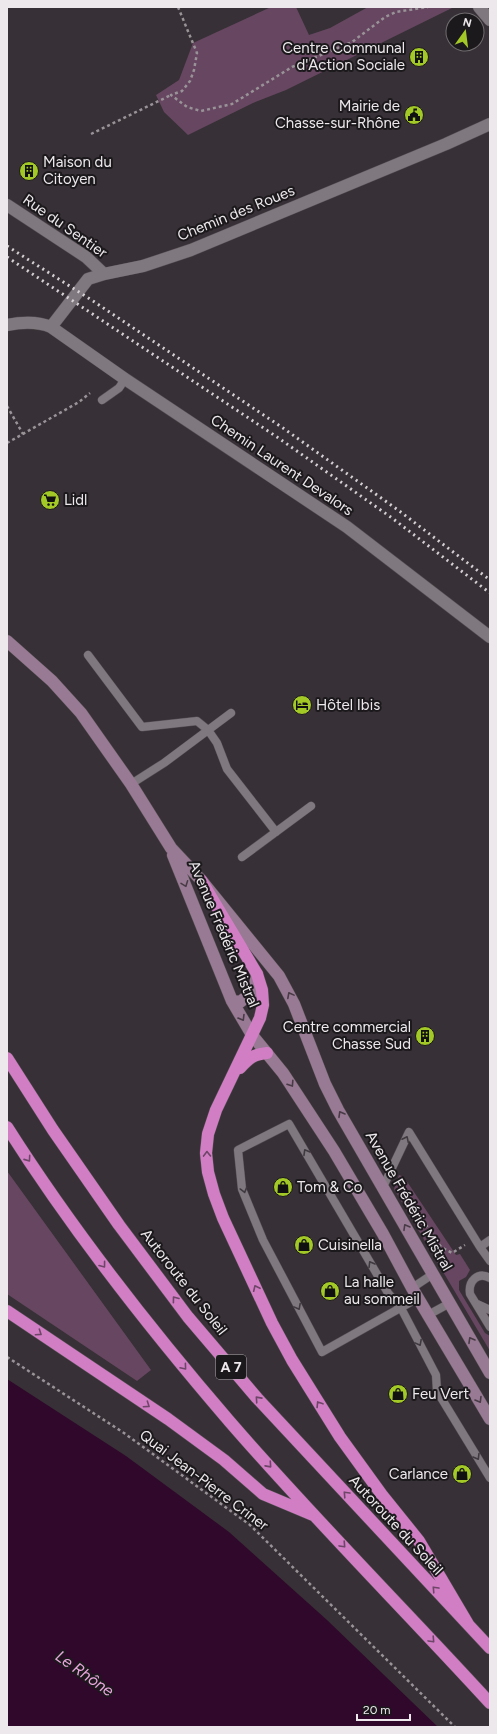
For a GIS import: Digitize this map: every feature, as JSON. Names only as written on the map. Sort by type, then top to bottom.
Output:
[{"type":"highway","points":[[201,880],[257,974],[262,990],[264,1005],[252,1035],[216,1110],[208,1134],[206,1152],[208,1172],[214,1194],[223,1218],[272,1323],[310,1390],[344,1443],[382,1495],[418,1540],[468,1624]]},
{"type":"highway","points":[[233,1076],[247,1060],[257,1054],[268,1053]]},
{"type":"highway","name":"Autoroute du Soleil","points":[[7,1058],[53,1130],[119,1225],[188,1317],[257,1398],[490,1648]]},
{"type":"highway","name":"A 7","points":[[7,1127],[88,1245],[160,1339],[231,1423],[316,1517],[490,1703]]},
{"type":"highway","points":[[7,1311],[168,1420],[224,1460],[263,1494],[316,1517]]},
{"type":"main road","name":"Avenue Frédéric Mistral","points":[[7,641],[52,681],[81,712],[131,784],[171,848],[232,1001],[252,1035],[284,1073],[334,1150],[383,1234],[415,1293],[490,1419]]},
{"type":"main road","name":"Avenue Frédéric Mistral","points":[[171,848],[201,880],[279,976],[294,1004],[325,1084],[338,1110],[490,1374]]},
{"type":"main road","points":[[232,1001],[240,1002],[254,991],[257,974]]},
{"type":"street","points":[[479,7],[490,20]]},
{"type":"street","name":"Chemin des Roues","points":[[51,327],[88,279],[142,266],[191,250],[446,144],[490,124]]},
{"type":"street","name":"Rue du Sentier","points":[[7,205],[86,257],[104,274]]},
{"type":"street","points":[[7,325],[32,322],[42,323],[51,327]]},
{"type":"street","name":"Chemin Laurent Devalors","points":[[51,327],[125,379],[347,527],[490,638]]},
{"type":"lane","points":[[102,400],[119,388],[125,379]]},
{"type":"lane","points":[[88,655],[142,727],[197,721],[208,730],[217,743],[227,769],[276,832]]},
{"type":"lane","points":[[131,784],[164,763],[231,713]]},
{"type":"lane","points":[[242,857],[311,806]]},
{"type":"lane","points":[[433,1274],[401,1308],[322,1352],[263,1240],[242,1189],[238,1150],[289,1124],[388,1293],[401,1308],[436,1374],[437,1391],[490,1478]]},
{"type":"lane","points":[[383,1187],[409,1132],[490,1261]]},
{"type":"lane","points":[[480,1247],[490,1240]]},
{"type":"lane","points":[[490,1278],[483,1275],[478,1276],[470,1283],[469,1288],[470,1294],[490,1327]]},
{"type":"lane","points":[[428,1315],[450,1303]]},
{"type":"lane","points":[[477,1304],[490,1310]]},
{"type":"path","points":[[91,134],[182,91],[190,81],[194,70],[197,53],[178,7]]},
{"type":"path","points":[[171,95],[187,107],[201,111],[232,104],[292,67],[352,42],[385,17],[396,12],[428,7]]},
{"type":"path","points":[[7,443],[80,402],[95,389]]},
{"type":"path","points":[[7,406],[23,434]]},
{"type":"path","points":[[403,1222],[415,1216],[422,1219],[441,1247],[452,1253],[475,1239]]},
{"type":"path","name":"Quai Jean-Pierre Criner","points":[[7,1358],[124,1433],[250,1525],[455,1727]]},
{"type":"shaded area","points":[[271,7],[296,7],[309,35],[330,28],[368,7],[454,7],[286,90],[253,103],[188,135],[164,112],[156,95],[179,80],[193,43]]},
{"type":"shaded area","points":[[7,1171],[151,1370],[137,1381],[7,1294]]},
{"type":"shaded area","points":[[399,1175],[402,1176],[408,1183],[456,1255],[460,1254],[470,1270],[466,1277],[459,1281],[459,1290],[485,1333],[490,1336],[490,1351],[394,1189]]},
{"type":"water","name":"Le Rhône","points":[[7,1379],[126,1456],[229,1532],[327,1620],[438,1727],[7,1727]]},
{"type":"railway","points":[[7,246],[93,301],[283,428],[398,510],[490,580]]},
{"type":"railway","points":[[7,257],[277,437],[392,518],[490,593]]},
{"type":"place","name":"Centre Communal d'Action Sociale","points":[[419,57]]},
{"type":"place","name":"Mairie de Chasse-sur-Rhône","points":[[414,115]]},
{"type":"place","name":"Maison du Citoyen","points":[[29,171]]},
{"type":"place","name":"Lidl","points":[[50,500]]},
{"type":"place","name":"Hôtel Ibis","points":[[302,705]]},
{"type":"place","name":"Centre commercial Chasse Sud","points":[[425,1036]]},
{"type":"place","name":"Tom & Co","points":[[283,1187]]},
{"type":"place","name":"Cuisinella","points":[[304,1245]]},
{"type":"place","name":"La halle au sommeil","points":[[330,1291]]},
{"type":"place","name":"Feu Vert","points":[[398,1394]]},
{"type":"place","name":"Carlance","points":[[462,1474]]}]
